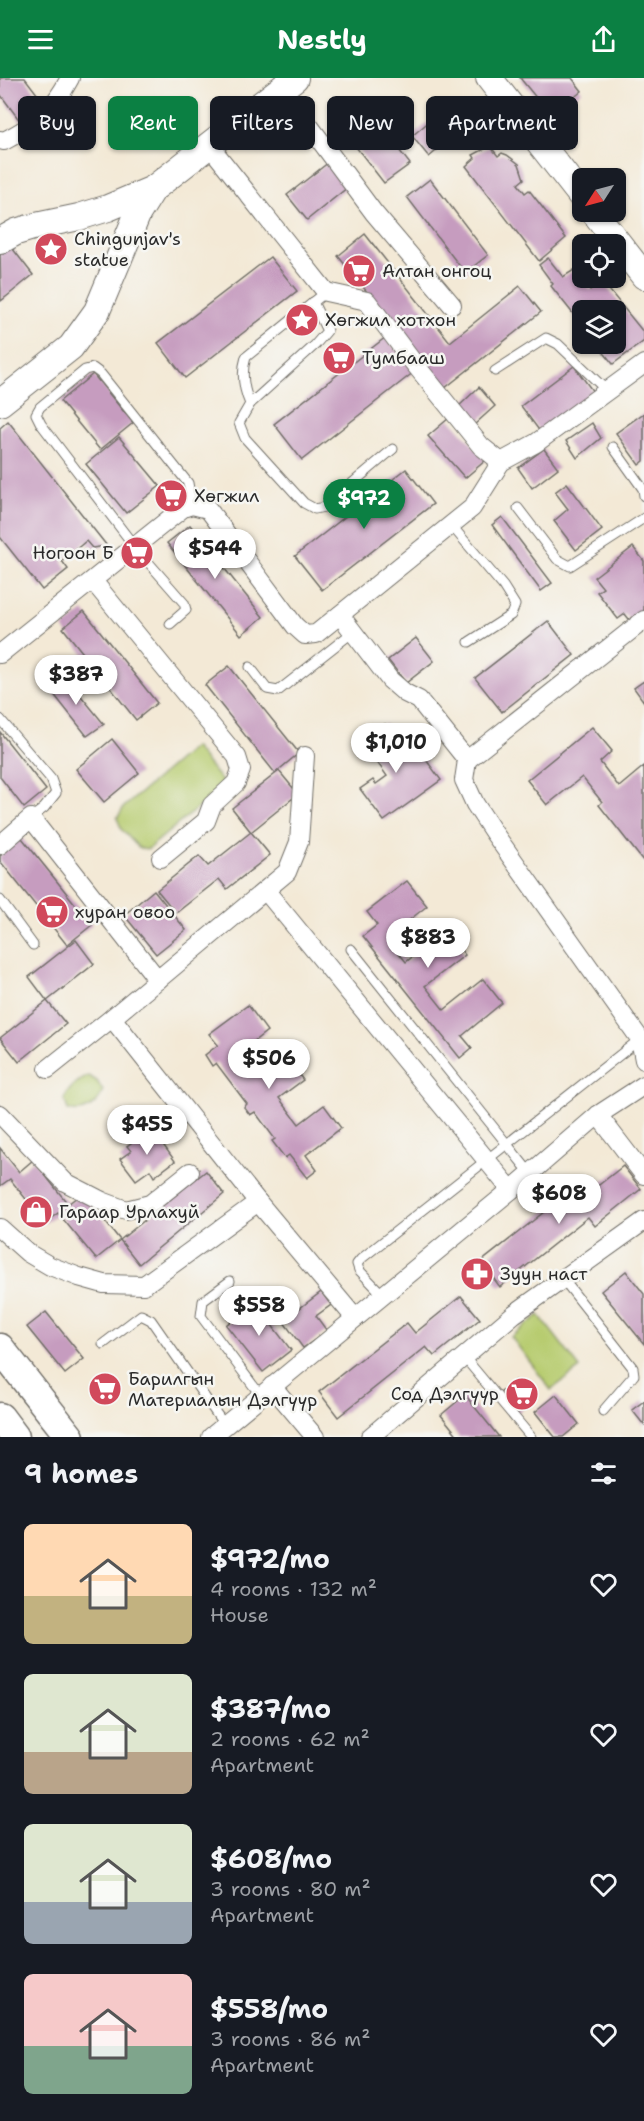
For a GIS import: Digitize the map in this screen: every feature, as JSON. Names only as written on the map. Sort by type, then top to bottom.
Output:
[{"type":"main road","points":[[489,78],[572,184]]},
{"type":"main road","points":[[0,241],[16,232],[108,208],[153,189],[289,83]]},
{"type":"main road","points":[[0,403],[70,347],[97,311],[138,213],[153,189]]},
{"type":"main road","points":[[603,222],[641,265]]},
{"type":"main road","points":[[0,1348],[70,1437]]},
{"type":"main road","points":[[0,1417],[15,1437]]},
{"type":"street","points":[[0,140],[4,141],[27,129],[45,115],[58,100],[70,78]]},
{"type":"street","points":[[289,83],[374,213],[452,305]]},
{"type":"street","points":[[209,145],[320,297],[367,301],[481,446],[501,462]]},
{"type":"street","points":[[0,654],[183,508],[192,505],[208,509],[295,626],[305,635],[316,634],[472,508],[501,462],[536,443],[644,364]]},
{"type":"street","points":[[93,580],[237,757],[241,770],[236,783],[212,805],[206,821],[160,858]]},
{"type":"street","points":[[340,615],[390,680],[405,693],[419,700],[467,760]]},
{"type":"street","points":[[644,620],[467,760],[464,780],[475,804],[506,851],[640,1039],[644,1060]]},
{"type":"street","points":[[48,1069],[287,872],[299,842],[305,756]]},
{"type":"street","points":[[0,845],[32,818],[158,980]]},
{"type":"street","points":[[266,891],[511,1190]]},
{"type":"street","points":[[112,1018],[258,1202],[355,1318]]},
{"type":"street","points":[[218,1432],[511,1190],[597,1115],[644,1085]]},
{"type":"street","points":[[0,1114],[65,1182],[102,1201],[126,1210],[150,1204],[190,1172]]},
{"type":"street","points":[[597,1115],[644,1175]]},
{"type":"street","points":[[0,1228],[28,1253],[50,1266],[104,1284],[144,1285],[258,1202]]},
{"type":"street","points":[[378,1434],[514,1314],[644,1221]]},
{"type":"street","points":[[267,1391],[315,1437]]},
{"type":"lane","points":[[249,404],[243,383],[243,367],[246,357],[320,297],[327,331],[315,345],[249,404],[239,423],[245,438],[304,503],[315,509],[324,507],[393,448]]},
{"type":"lane","points":[[495,371],[546,338],[558,344],[606,390]]},
{"type":"lane","points":[[170,624],[186,610],[184,603],[135,547],[41,424],[36,414],[40,407],[85,370],[93,368],[101,374],[188,483],[192,505]]},
{"type":"lane","points":[[613,447],[643,489],[644,496]]},
{"type":"lane","points":[[518,508],[557,559],[570,566],[644,515]]},
{"type":"lane","points":[[451,525],[515,605],[511,615],[469,642]]},
{"type":"lane","points":[[250,667],[267,689],[278,691],[353,632]]},
{"type":"lane","points":[[0,720],[51,779],[56,793],[32,818]]},
{"type":"lane","points":[[0,900],[33,945]]},
{"type":"lane","points":[[351,949],[530,1173]]},
{"type":"lane","points":[[383,1296],[359,1270],[357,1264],[487,1161],[506,1143],[640,1039]]},
{"type":"lane","points":[[563,1279],[633,1368],[633,1374],[603,1411]]},
{"type":"lane","points":[[230,1281],[203,1301],[201,1316],[267,1391]]},
{"type":"lane","points":[[103,1344],[141,1315],[151,1320],[218,1432]]},
{"type":"lane","points":[[465,1358],[531,1437]]},
{"type":"green space","points":[[194,747],[225,785],[148,849],[139,848],[122,830],[117,818],[124,807]]},
{"type":"green space","points":[[89,1076],[97,1081],[103,1091],[97,1101],[84,1110],[68,1110],[64,1099],[66,1095],[74,1085]]},
{"type":"green space","points":[[539,1315],[580,1368],[551,1390],[511,1337]]},
{"type":"building","points":[[0,78],[25,78],[39,96],[18,96],[18,118],[0,94]]},
{"type":"building","points":[[520,78],[572,78],[582,91],[576,96],[535,96]]},
{"type":"building","points":[[426,124],[426,150],[437,150],[429,157],[414,138],[414,134]]},
{"type":"building","points":[[358,150],[399,150],[410,164],[384,183]]},
{"type":"building","points":[[482,150],[493,150],[498,156],[502,153],[519,164],[524,179],[518,184],[525,193],[529,190],[566,238],[539,261],[466,166],[475,158],[473,155]]},
{"type":"building","points":[[329,162],[348,187],[307,220],[287,195]]},
{"type":"building","points":[[430,179],[488,255],[465,273],[407,197]]},
{"type":"building","points":[[365,234],[450,342],[520,286],[541,312],[445,388],[338,256]]},
{"type":"building","points":[[9,244],[33,275],[1,301],[0,251]]},
{"type":"building","points":[[270,257],[297,291],[185,378],[158,343]]},
{"type":"building","points":[[548,258],[563,277],[572,271],[572,288],[588,288],[590,290],[608,288],[617,300],[572,300],[572,312],[551,286],[553,284],[539,265]]},
{"type":"building","points":[[626,311],[644,333],[644,341],[613,364],[605,354],[626,354]]},
{"type":"building","points":[[386,337],[414,372],[302,460],[274,424]]},
{"type":"building","points":[[574,366],[594,393],[541,433],[521,406]]},
{"type":"building","points":[[93,374],[133,423],[100,450],[60,401]]},
{"type":"building","points":[[479,387],[495,406],[474,425],[458,407]]},
{"type":"building","points":[[644,413],[644,461],[639,465],[616,433]]},
{"type":"building","points":[[449,418],[486,460],[465,478],[428,436]]},
{"type":"building","points":[[8,421],[107,546],[92,548],[86,541],[62,561],[68,569],[42,590],[0,537],[0,428]]},
{"type":"building","points":[[592,423],[601,438],[577,458],[566,441]]},
{"type":"building","points":[[119,437],[160,486],[126,513],[86,464]]},
{"type":"building","points":[[544,449],[558,468],[532,488],[518,468]]},
{"type":"building","points":[[406,469],[433,504],[322,590],[295,556]]},
{"type":"building","points":[[567,483],[602,530],[576,550],[554,521],[568,509],[555,492]]},
{"type":"building","points":[[502,517],[552,583],[541,591],[492,525]]},
{"type":"building","points":[[190,525],[263,617],[241,635],[167,543]]},
{"type":"building","points":[[633,547],[644,561],[644,613],[632,623],[625,614],[618,619],[597,592],[603,588],[594,577]]},
{"type":"building","points":[[84,611],[157,703],[136,720],[63,628]]},
{"type":"building","points":[[548,621],[574,655],[502,712],[475,678]]},
{"type":"building","points":[[416,638],[434,661],[406,683],[388,660]]},
{"type":"building","points":[[229,666],[299,753],[275,773],[205,685]]},
{"type":"building","points":[[64,675],[104,724],[87,736],[49,688]]},
{"type":"building","points":[[644,681],[644,702],[634,688]]},
{"type":"building","points":[[385,724],[409,756],[418,749],[441,780],[384,821],[360,789],[373,780],[376,784],[387,776],[362,741]]},
{"type":"building","points":[[592,727],[612,751],[600,762],[619,787],[644,766],[644,862],[599,805],[602,802],[582,777],[547,805],[527,780]]},
{"type":"building","points":[[0,732],[46,790],[24,808],[0,777]]},
{"type":"building","points":[[112,739],[139,773],[104,802],[76,769]]},
{"type":"building","points":[[279,771],[298,794],[251,832],[232,808]]},
{"type":"building","points":[[251,832],[270,855],[227,889],[219,879],[176,913],[157,890],[199,856],[208,866]]},
{"type":"building","points":[[22,838],[92,925],[67,945],[0,861],[0,856]]},
{"type":"building","points":[[407,881],[427,906],[387,938],[406,962],[446,930],[465,955],[425,986],[444,1010],[483,979],[502,1003],[462,1036],[472,1048],[460,1058],[363,936],[377,925],[367,912]]},
{"type":"building","points":[[154,890],[186,930],[156,954],[124,915]]},
{"type":"building","points":[[76,940],[94,964],[47,1001],[29,977]]},
{"type":"building","points":[[47,1001],[66,1024],[19,1062],[0,1038]]},
{"type":"building","points":[[248,1005],[267,1031],[244,1049],[263,1074],[286,1057],[303,1080],[279,1098],[299,1124],[324,1105],[341,1128],[306,1155],[317,1170],[307,1178],[289,1155],[285,1158],[272,1141],[275,1139],[255,1112],[250,1115],[244,1107],[247,1104],[216,1063],[212,1066],[205,1055],[218,1045],[209,1034]]},
{"type":"building","points":[[151,1128],[175,1161],[154,1177],[150,1170],[136,1180],[120,1159],[131,1151],[127,1146]]},
{"type":"building","points":[[0,1148],[19,1172],[33,1160],[68,1204],[82,1193],[120,1240],[96,1259],[58,1213],[45,1223],[10,1179],[0,1186]]},
{"type":"building","points":[[623,1166],[641,1189],[595,1226],[588,1217],[500,1287],[481,1262],[568,1193],[576,1203]]},
{"type":"building","points":[[206,1171],[224,1194],[139,1264],[120,1240]]},
{"type":"building","points":[[626,1271],[644,1294],[644,1344],[601,1291]]},
{"type":"building","points":[[321,1292],[331,1305],[316,1316],[327,1331],[303,1348],[283,1321]]},
{"type":"building","points":[[461,1296],[480,1319],[434,1356],[426,1347],[338,1417],[319,1392],[407,1323],[415,1333]]},
{"type":"building","points":[[255,1303],[291,1350],[263,1372],[226,1325]]},
{"type":"building","points":[[46,1312],[84,1359],[65,1374],[27,1327]]},
{"type":"building","points":[[515,1380],[533,1400],[517,1413],[500,1393]]},
{"type":"building","points":[[465,1395],[499,1437],[459,1437],[441,1415]]},
{"type":"building","points":[[556,1395],[579,1424],[563,1437],[555,1437],[535,1412]]},
{"type":"building","points":[[644,1401],[644,1425],[632,1410]]},
{"type":"place","name":"Chingunjav's statue","points":[[51,249]]},
{"type":"place","name":"Алтан онгоц","points":[[359,271]]},
{"type":"place","name":"Хөгжил хотхон","points":[[302,320]]},
{"type":"place","name":"Тумбааш","points":[[339,358]]},
{"type":"place","name":"Хөгжил","points":[[171,496]]},
{"type":"place","name":"Ногоон Б","points":[[137,553]]},
{"type":"place","name":"хуран овоо","points":[[52,912]]},
{"type":"place","name":"Гараар Урлахуй","points":[[36,1212]]},
{"type":"place","name":"Зуун наст","points":[[477,1274]]},
{"type":"place","name":"Барилгын Материалын Дэлгүүр","points":[[105,1389]]},
{"type":"place","name":"Сод Дэлгүүр","points":[[522,1394]]}]
